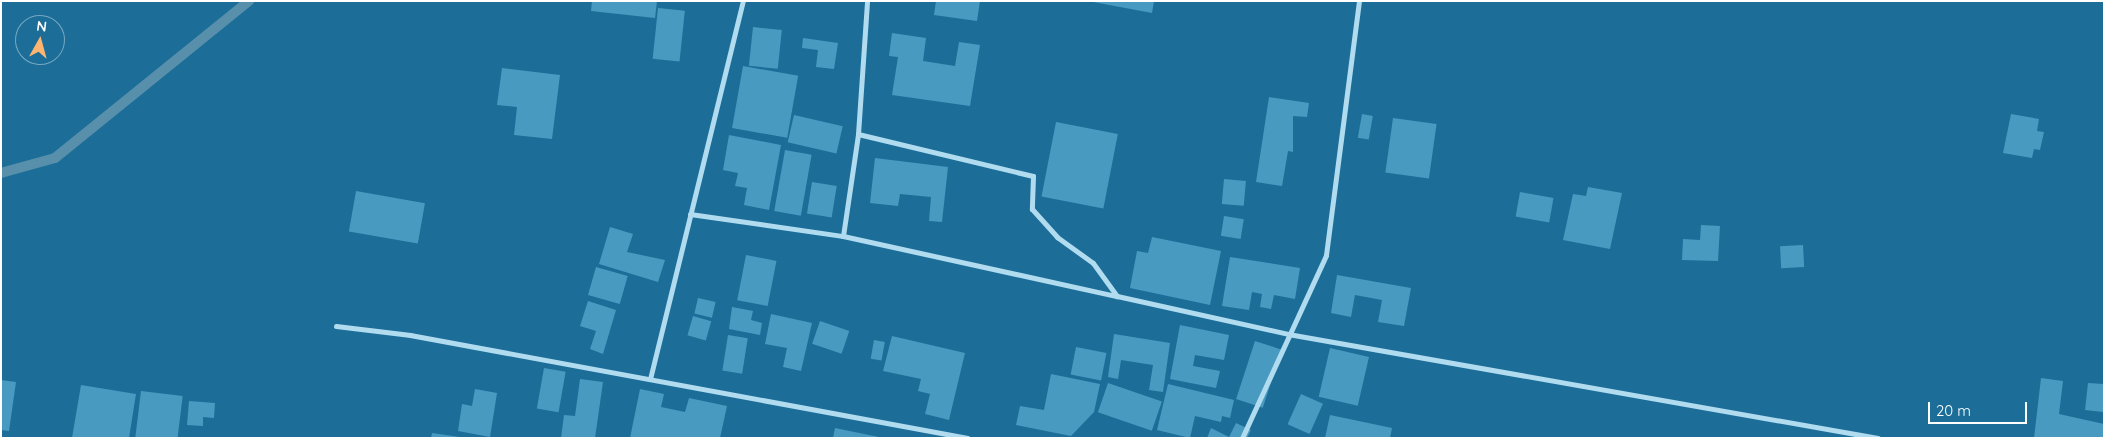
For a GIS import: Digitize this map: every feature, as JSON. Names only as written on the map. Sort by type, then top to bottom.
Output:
[{"type":"street","points":[[650,379],[743,1]]},
{"type":"street","points":[[842,236],[858,134],[867,1]]},
{"type":"street","points":[[1242,438],[1288,334],[1326,255],[1359,1]]},
{"type":"street","points":[[858,134],[1033,176],[1032,209],[1057,237],[1093,263],[1117,296]]},
{"type":"street","points":[[690,214],[842,236],[1288,334],[1878,438]]},
{"type":"street","points":[[336,326],[410,335],[968,438]]},
{"type":"building","points":[[592,1],[657,1],[655,18],[591,11]]},
{"type":"building","points":[[936,1],[980,1],[977,21],[934,15]]},
{"type":"building","points":[[1088,1],[1154,1],[1152,13]]},
{"type":"building","points":[[658,8],[685,11],[680,62],[653,59]]},
{"type":"building","points":[[753,27],[782,30],[778,69],[749,66]]},
{"type":"building","points":[[892,33],[926,38],[923,61],[955,66],[959,42],[980,45],[970,106],[892,95],[898,57],[889,56]]},
{"type":"building","points":[[803,38],[838,43],[834,69],[816,67],[818,50],[802,48]]},
{"type":"building","points":[[743,66],[798,76],[787,138],[732,128]]},
{"type":"building","points":[[502,68],[560,75],[552,139],[514,135],[517,107],[497,105]]},
{"type":"building","points":[[1269,97],[1309,103],[1307,117],[1293,116],[1293,152],[1288,151],[1282,186],[1256,182]]},
{"type":"building","points":[[1362,114],[1373,116],[1369,140],[1358,138]]},
{"type":"building","points":[[2011,114],[2039,119],[2037,131],[2044,132],[2040,150],[2034,149],[2032,158],[2003,153]]},
{"type":"building","points":[[794,115],[843,126],[836,154],[788,142]]},
{"type":"building","points":[[1393,118],[1437,124],[1429,179],[1385,172]]},
{"type":"building","points":[[1056,122],[1118,134],[1103,209],[1041,197]]},
{"type":"building","points":[[729,135],[781,145],[769,210],[744,205],[747,188],[735,186],[738,173],[723,170]]},
{"type":"building","points":[[785,150],[812,155],[801,216],[774,211]]},
{"type":"building","points":[[875,158],[948,167],[942,222],[929,221],[931,197],[900,194],[898,206],[870,203]]},
{"type":"building","points":[[1224,179],[1246,181],[1244,206],[1222,204]]},
{"type":"building","points":[[812,182],[837,186],[832,218],[807,214]]},
{"type":"building","points":[[1588,187],[1622,193],[1610,249],[1563,240],[1573,194],[1586,196]]},
{"type":"building","points":[[356,191],[425,203],[418,244],[349,231]]},
{"type":"building","points":[[1520,192],[1553,198],[1549,223],[1516,217]]},
{"type":"building","points":[[1224,216],[1244,219],[1241,239],[1221,236]]},
{"type":"building","points":[[1701,225],[1720,226],[1718,261],[1682,260],[1683,239],[1700,240]]},
{"type":"building","points":[[610,227],[633,234],[627,252],[665,260],[658,282],[599,264]]},
{"type":"building","points":[[1152,237],[1221,251],[1210,305],[1130,288],[1137,251],[1148,253]]},
{"type":"building","points":[[1803,245],[1804,267],[1781,268],[1780,246]]},
{"type":"building","points":[[746,255],[776,261],[768,306],[737,300]]},
{"type":"building","points":[[1230,257],[1300,268],[1295,299],[1274,295],[1271,309],[1260,307],[1262,294],[1252,292],[1249,310],[1222,306]]},
{"type":"building","points":[[596,267],[628,276],[620,304],[588,295]]},
{"type":"building","points":[[1337,275],[1411,288],[1404,326],[1378,322],[1382,300],[1355,295],[1351,317],[1331,313]]},
{"type":"building","points":[[698,298],[716,302],[712,318],[694,314]]},
{"type":"building","points":[[588,301],[616,310],[603,354],[590,349],[596,331],[580,326]]},
{"type":"building","points":[[732,307],[753,311],[751,320],[762,323],[760,335],[729,329]]},
{"type":"building","points":[[771,314],[812,323],[801,371],[783,367],[787,348],[765,344]]},
{"type":"building","points":[[693,316],[711,321],[706,340],[687,335]]},
{"type":"building","points":[[820,321],[849,331],[841,354],[812,344]]},
{"type":"building","points":[[1180,325],[1229,335],[1224,360],[1195,355],[1193,366],[1220,371],[1216,388],[1170,379]]},
{"type":"building","points":[[1114,334],[1170,343],[1163,392],[1149,390],[1153,365],[1121,360],[1118,379],[1108,377]]},
{"type":"building","points":[[728,335],[748,338],[742,374],[722,371]]},
{"type":"building","points":[[892,336],[965,353],[949,420],[925,414],[930,394],[918,391],[921,379],[883,371]]},
{"type":"building","points":[[874,340],[885,342],[882,361],[871,359]]},
{"type":"building","points":[[1255,341],[1282,350],[1263,408],[1236,399]]},
{"type":"building","points":[[1076,347],[1106,353],[1101,380],[1071,374]]},
{"type":"building","points":[[1330,348],[1369,357],[1358,406],[1319,397]]},
{"type":"building","points":[[544,368],[566,372],[559,412],[537,408]]},
{"type":"building","points":[[1051,374],[1100,384],[1094,412],[1071,436],[1016,425],[1020,406],[1044,410]]},
{"type":"building","points":[[2041,378],[2063,381],[2059,414],[2104,424],[2103,438],[2034,438]]},
{"type":"building","points":[[580,379],[603,382],[595,438],[561,438],[564,415],[575,416]]},
{"type":"building","points":[[1,380],[16,382],[9,431],[1,430]]},
{"type":"building","points":[[1108,383],[1162,402],[1152,431],[1098,412]]},
{"type":"building","points":[[2088,383],[2104,384],[2103,412],[2085,410]]},
{"type":"building","points":[[1168,384],[1234,400],[1230,418],[1222,416],[1221,422],[1195,416],[1190,438],[1157,430]]},
{"type":"building","points":[[81,385],[136,394],[129,438],[72,438]]},
{"type":"building","points":[[475,389],[497,393],[490,437],[458,431],[462,404],[472,406]]},
{"type":"building","points":[[640,389],[664,394],[661,407],[685,412],[689,398],[727,406],[720,438],[630,438]]},
{"type":"building","points":[[141,391],[183,396],[178,438],[135,438]]},
{"type":"building","points":[[1301,394],[1323,404],[1310,434],[1288,424]]},
{"type":"building","points":[[189,401],[215,403],[214,418],[203,417],[203,426],[187,425]]},
{"type":"building","points":[[1330,415],[1392,428],[1390,438],[1325,438]]},
{"type":"building","points":[[1236,423],[1251,430],[1247,438],[1207,438],[1211,428],[1229,437]]},
{"type":"building","points":[[835,428],[879,437],[879,438],[833,438]]},
{"type":"building","points":[[432,433],[460,437],[460,438],[431,438]]},
{"type":"waterway","points":[[1,173],[55,158],[249,1]]}]
